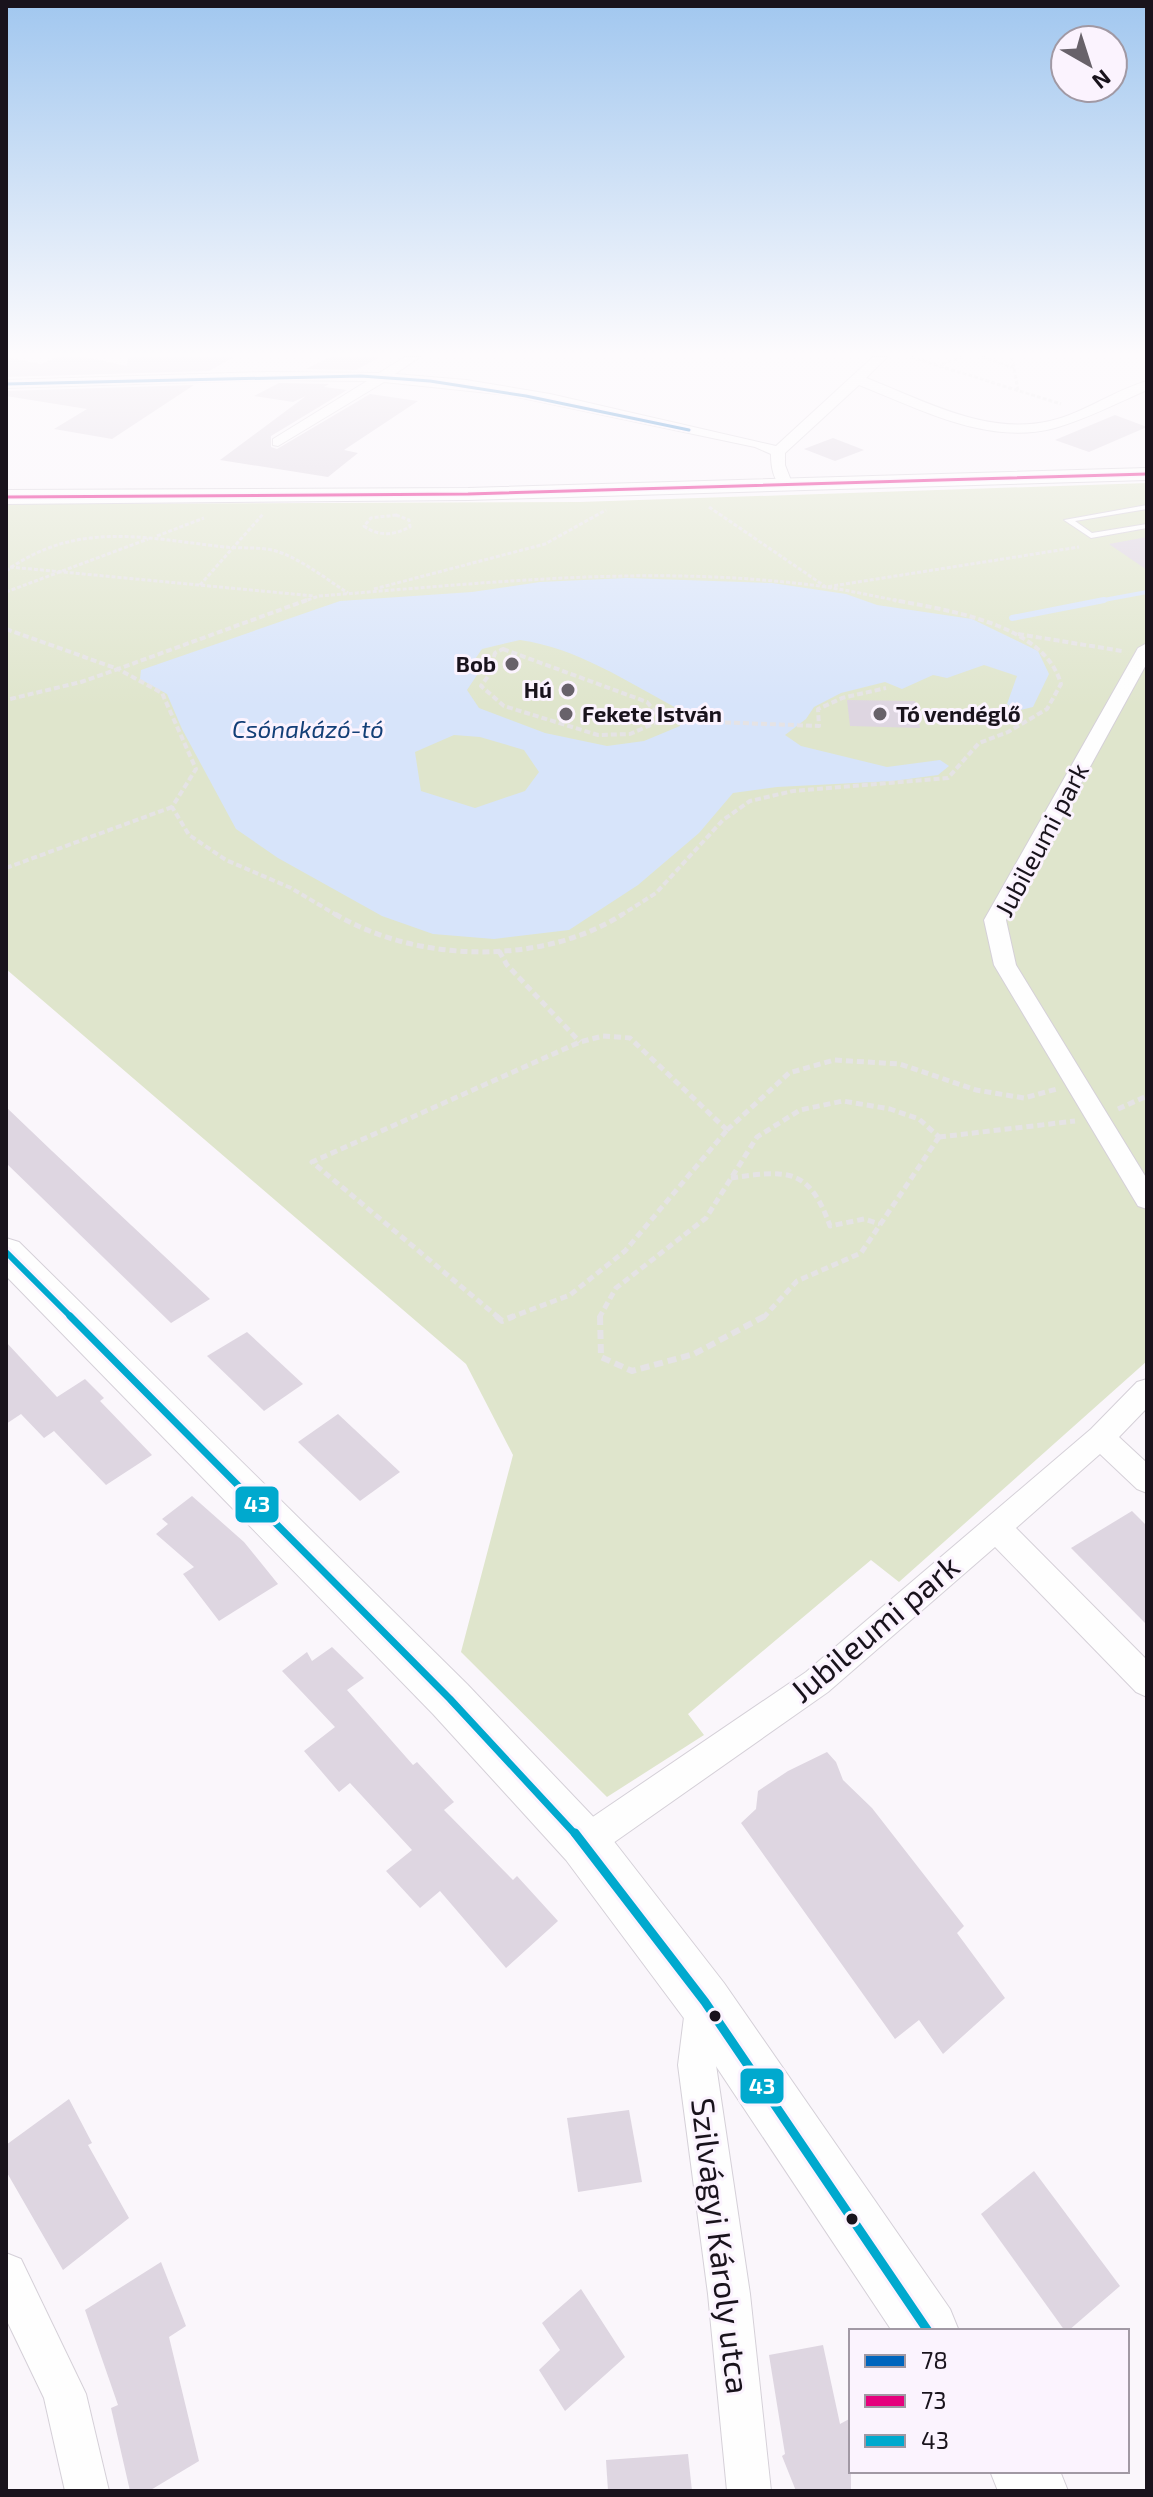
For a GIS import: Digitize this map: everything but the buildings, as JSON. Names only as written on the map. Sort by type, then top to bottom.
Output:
[{"type":"main road","points":[[6,497],[267,498],[1147,474]]},
{"type":"main road","points":[[11,1265],[450,1699],[584,1843],[705,2002],[927,2329]]},
{"type":"main road","points":[[1023,2473],[1036,2491]]},
{"type":"street","points":[[781,474],[785,483]]},
{"type":"street","name":"Jubileumi park","points":[[1145,651],[995,920],[1005,965],[1147,1200]]},
{"type":"street","name":"Jubileumi park","points":[[584,1843],[817,1682],[1101,1437],[1147,1390]]},
{"type":"street","points":[[1101,1437],[1147,1481]]},
{"type":"street","points":[[996,1528],[1147,1682]]},
{"type":"street","name":"Szilvágyi Károly utca","points":[[705,2002],[697,2065],[729,2294],[749,2491]]},
{"type":"street","points":[[6,2274],[65,2394],[87,2491]]},
{"type":"lane","points":[[1147,507],[1068,520],[1091,536],[1147,526]]},
{"type":"path","points":[[6,592],[267,498]]},
{"type":"path","points":[[200,585],[234,548],[267,498]]},
{"type":"path","points":[[700,500],[826,587],[1082,547],[1091,536]]},
{"type":"path","points":[[362,593],[545,544],[610,508]]},
{"type":"path","points":[[396,515],[409,520],[410,527],[389,535],[372,533],[364,526],[371,518],[396,515]]},
{"type":"path","points":[[7,568],[24,555],[51,544],[92,537],[153,537],[278,552],[349,594]]},
{"type":"path","points":[[7,568],[319,596],[637,576],[826,587],[979,617],[1013,633],[1043,655],[1058,673],[1061,684],[1047,709],[1008,732],[979,743],[948,778],[793,791],[750,801],[723,820],[656,893],[601,928],[544,944],[499,951],[438,949],[391,938],[350,923],[291,888],[226,860],[189,835],[172,807]]},
{"type":"path","points":[[6,700],[81,682],[319,596]]},
{"type":"path","points":[[6,629],[118,669],[162,693],[196,769],[172,807],[6,868]]},
{"type":"path","points":[[1013,633],[1145,651]]},
{"type":"path","points":[[662,720],[647,702],[608,690],[515,651],[503,649],[495,653],[489,675],[481,686],[496,705],[570,731],[598,736],[644,732],[662,720],[819,726],[818,709],[842,698],[886,688]]},
{"type":"path","points":[[499,951],[507,965],[580,1042]]},
{"type":"path","points":[[727,1130],[630,1038],[603,1036],[580,1042],[312,1162],[502,1321],[570,1295],[625,1251],[727,1130],[789,1073],[834,1060],[900,1064],[976,1090],[1024,1098],[1077,1084]]},
{"type":"path","points":[[939,1137],[861,1253],[797,1281],[764,1318],[694,1354],[632,1371],[601,1357],[598,1320],[616,1288],[706,1218],[757,1137],[800,1110],[843,1101],[890,1109],[919,1119],[939,1137],[1097,1118]]},
{"type":"path","points":[[730,1179],[783,1171],[807,1181],[823,1201],[830,1226],[864,1219],[880,1224]]},
{"type":"green space","points":[[1147,483],[1147,1361],[899,1582],[871,1560],[688,1714],[704,1735],[607,1797],[461,1652],[513,1455],[466,1364],[6,969],[6,504],[580,502]]},
{"type":"water","name":"Csónakázó-tó","points":[[627,578],[772,583],[846,594],[877,605],[972,619],[1038,651],[1049,674],[1033,707],[1016,711],[1007,704],[1017,676],[984,665],[947,678],[933,675],[902,689],[885,682],[841,693],[814,707],[806,719],[785,735],[801,746],[887,767],[940,760],[949,766],[938,775],[893,781],[777,787],[733,793],[699,833],[638,885],[569,930],[494,939],[433,934],[382,916],[278,858],[236,829],[182,729],[167,694],[140,679],[141,670],[340,601],[472,592],[540,582]],"holes":[[[520,640],[562,650],[621,677],[678,709],[680,726],[644,741],[607,746],[545,733],[479,708],[467,690],[477,675],[473,662],[482,649]],[[454,735],[480,737],[524,750],[539,772],[525,791],[475,808],[421,791],[415,752]]]},
{"type":"waterway","points":[[1093,602],[1147,592]]},
{"type":"waterway","points":[[1012,618],[1104,600]]},
{"type":"transit line","name":"73","points":[[6,497],[468,494],[1147,474]]},
{"type":"transit line","name":"43","points":[[6,1252],[450,1699],[584,1843],[705,2002],[927,2329]]},
{"type":"place","name":"Bob","points":[[512,664]]},
{"type":"place","name":"Hú","points":[[568,690]]},
{"type":"place","name":"Fekete István","points":[[566,714]]},
{"type":"place","name":"Tó vendéglő","points":[[880,714]]}]
